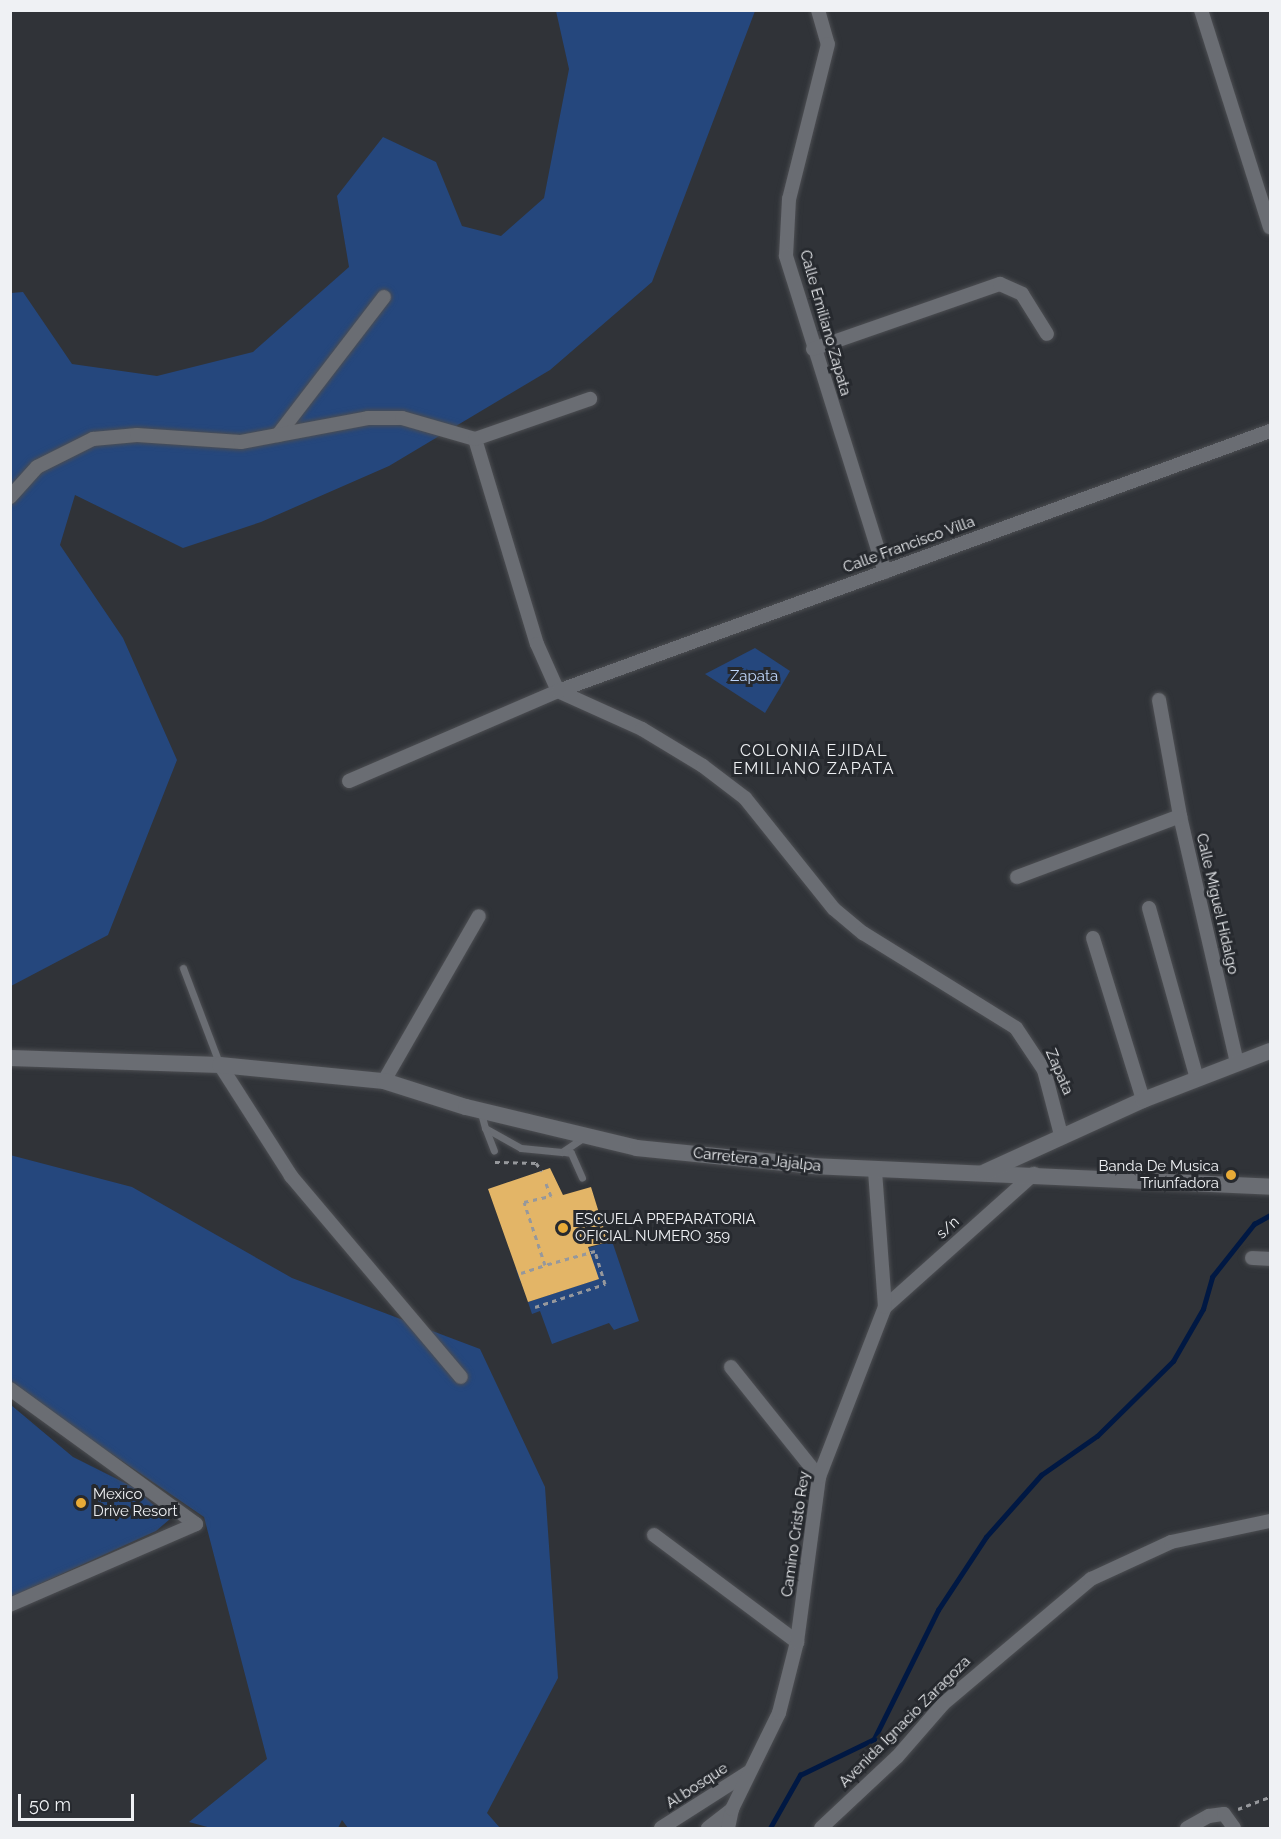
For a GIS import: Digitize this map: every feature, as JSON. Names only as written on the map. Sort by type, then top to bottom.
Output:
[{"type":"street","name":"Calle Emiliano Zapata","points":[[818,10],[828,44],[824,71],[785,230],[786,255],[813,349],[885,572]]},
{"type":"street","points":[[1200,10],[1270,227]]},
{"type":"street","points":[[813,349],[1000,284],[1022,294],[1047,334]]},
{"type":"street","points":[[278,435],[384,297]]},
{"type":"street","points":[[10,497],[37,467],[93,439],[137,435],[242,442],[368,418],[402,418],[474,439],[590,399]]},
{"type":"street","name":"Calle Francisco Villa","points":[[349,781],[558,691],[1270,431]]},
{"type":"street","points":[[474,439],[537,644],[558,691]]},
{"type":"street","name":"Zapata","points":[[558,691],[642,729],[703,766],[746,798],[834,909],[873,939],[1016,1028],[1044,1070],[1061,1135]]},
{"type":"street","name":"Calle Miguel Hidalgo","points":[[1159,700],[1180,816],[1237,1063]]},
{"type":"street","points":[[1017,877],[1180,816]]},
{"type":"street","points":[[1149,908],[1197,1079]]},
{"type":"street","points":[[384,1081],[479,916]]},
{"type":"street","points":[[1093,938],[1143,1100]]},
{"type":"street","name":"Carretera a Jajalpa","points":[[10,1058],[224,1066],[384,1081],[480,1110],[637,1148],[875,1172],[981,1173],[1143,1100],[1270,1051]]},
{"type":"street","points":[[224,1066],[291,1176],[461,1377]]},
{"type":"street","name":"Camino Cristo Rey","points":[[728,1828],[732,1809],[780,1713],[797,1642],[819,1477],[885,1307],[875,1172]]},
{"type":"street","points":[[981,1173],[1270,1187]]},
{"type":"street","name":"s/n","points":[[885,1307],[1034,1174]]},
{"type":"street","points":[[1252,1258],[1270,1259]]},
{"type":"street","points":[[731,1367],[819,1477]]},
{"type":"street","points":[[10,1389],[196,1524],[10,1605]]},
{"type":"street","name":"Avenida Ignacio Zaragoza","points":[[821,1828],[890,1764],[943,1704],[1091,1580],[1171,1542],[1270,1521]]},
{"type":"street","points":[[654,1535],[797,1642]]},
{"type":"street","name":"Al bosque","points":[[661,1828],[751,1771]]},
{"type":"street","points":[[708,1828],[732,1809]]},
{"type":"street","points":[[1187,1828],[1209,1816],[1224,1814],[1234,1828]]},
{"type":"lane","points":[[183,968],[224,1066]]},
{"type":"lane","points":[[480,1110],[494,1151]]},
{"type":"lane","points":[[485,1128],[521,1148],[571,1153],[582,1178]]},
{"type":"lane","points":[[562,1152],[587,1135]]},
{"type":"path","points":[[545,1181],[551,1196],[524,1202],[545,1265]]},
{"type":"path","points":[[521,1273],[595,1251],[605,1284],[535,1307]]},
{"type":"path","points":[[1224,1814],[1270,1797]]},
{"type":"green space","points":[[556,11],[755,11],[652,282],[550,370],[389,466],[261,522],[183,548],[75,495],[60,545],[123,638],[177,760],[108,935],[11,986],[11,293],[23,292],[72,364],[157,376],[253,352],[349,267],[337,196],[383,137],[436,162],[462,226],[501,236],[544,198],[569,69]]},
{"type":"green space","name":"Zapata","points":[[755,648],[790,671],[765,713],[705,674]]},
{"type":"green space","points":[[10,1155],[132,1187],[292,1278],[480,1349],[545,1487],[558,1678],[487,1813],[500,1828],[348,1828],[342,1820],[338,1828],[211,1828],[189,1822],[267,1759],[204,1517],[11,1385]]},
{"type":"green space","points":[[612,1241],[639,1321],[614,1330],[609,1323],[552,1344],[540,1311],[532,1314],[528,1302],[598,1279],[591,1258],[520,1281],[516,1269]]},
{"type":"green space","name":"Mexico Drive Resort","points":[[11,1405],[73,1457],[133,1487],[170,1519],[156,1531],[11,1597]]},
{"type":"building","points":[[550,1168],[563,1195],[591,1187],[608,1242],[588,1247],[599,1279],[528,1302],[488,1189]]},
{"type":"waterway","points":[[770,1828],[800,1775],[874,1739],[938,1610],[986,1537],[1041,1475],[1097,1436],[1173,1361],[1203,1309],[1212,1277],[1254,1224],[1270,1215]]},
{"type":"place","name":"Banda De Musica Triunfadora","points":[[1231,1175]]},
{"type":"place","name":"ESCUELA PREPARATORIA OFICIAL NUMERO 359","points":[[563,1228]]},
{"type":"place","name":"Mexico Drive Resort","points":[[81,1503]]},
{"type":"district","name":"COLONIA EJIDAL EMILIANO ZAPATA","points":[[814,760]]}]
